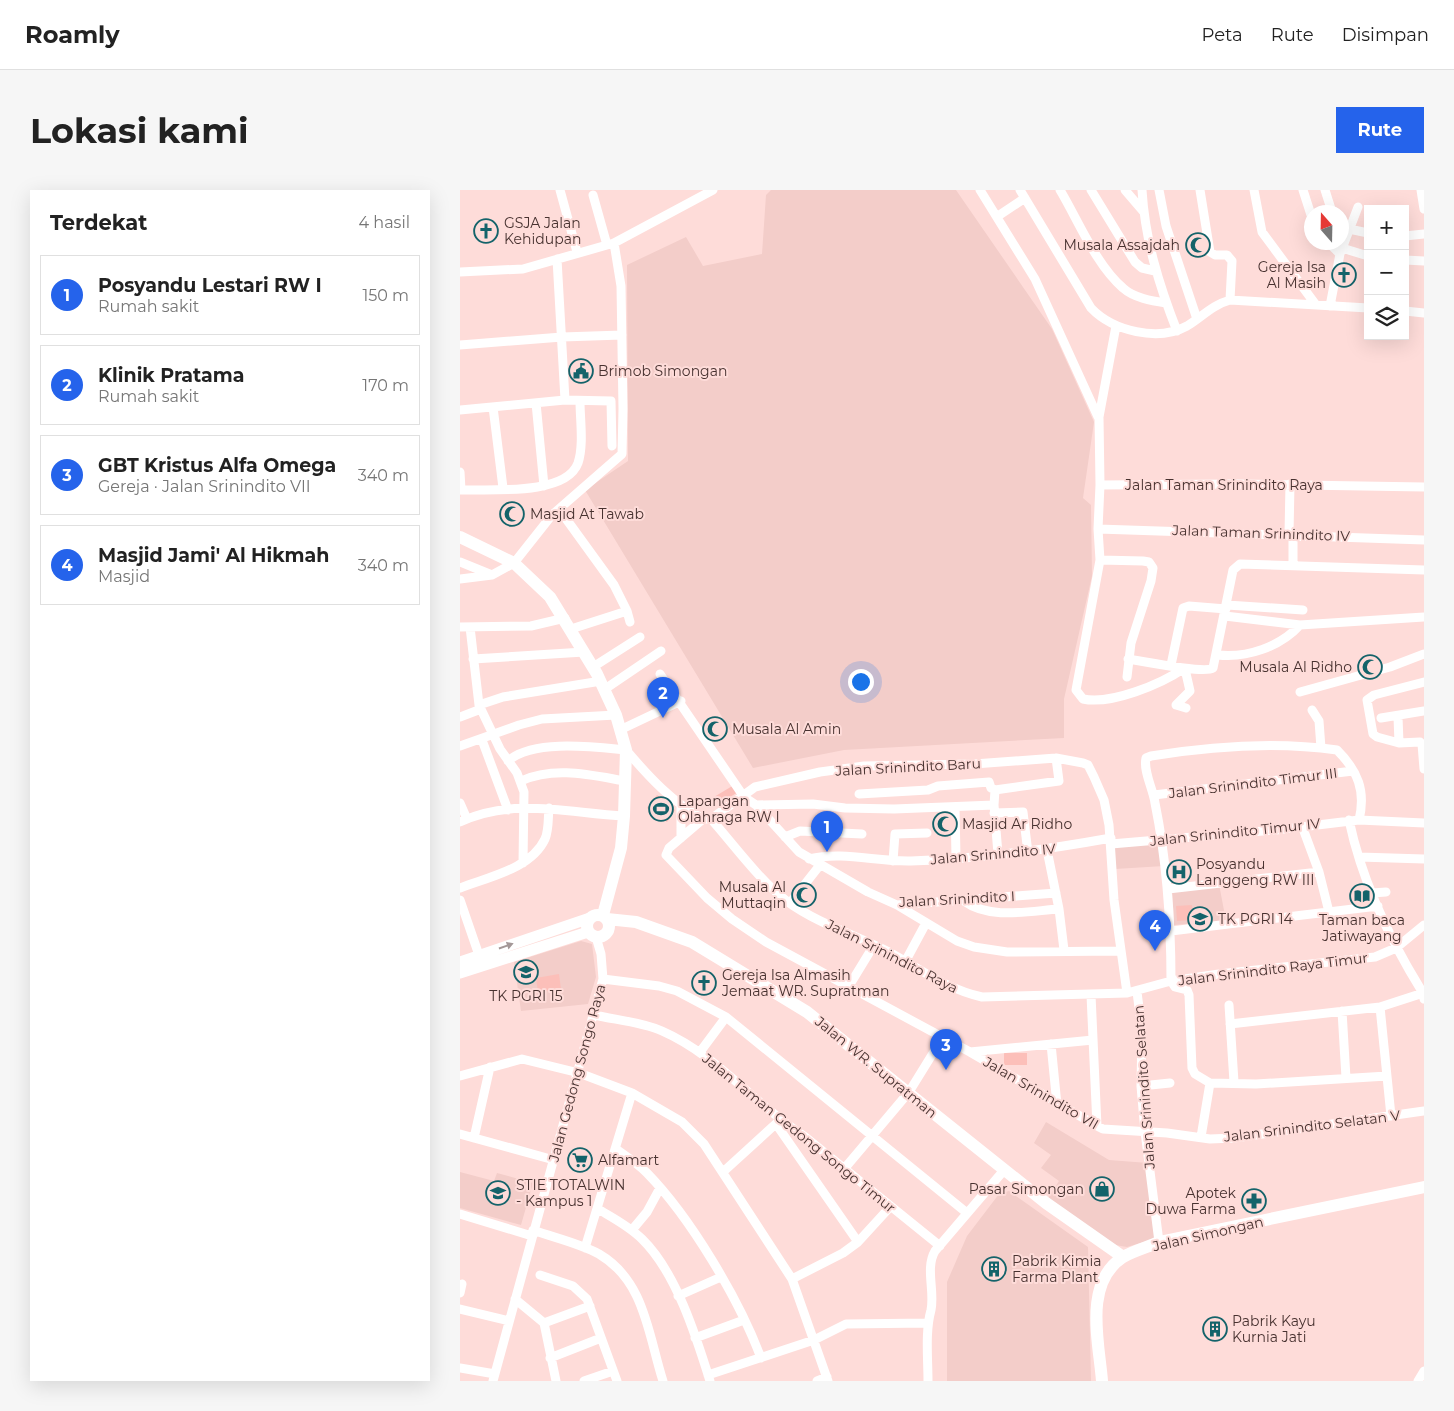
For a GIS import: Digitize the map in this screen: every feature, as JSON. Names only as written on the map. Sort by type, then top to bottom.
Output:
[{"type":"main road","points":[[460,537],[514,563],[550,597],[603,685],[622,729],[626,750],[624,816],[621,848],[606,917],[610,928],[607,933],[592,934],[587,927],[590,918],[599,914],[606,917]]},
{"type":"main road","name":"Jalan WR. Supratman","points":[[606,917],[636,922],[692,942],[808,1012],[1046,1203],[1123,1257]]},
{"type":"main road","name":"Jalan Simongan","points":[[1102,1381],[1097,1318],[1100,1285],[1110,1269],[1123,1257],[1159,1242],[1227,1230],[1424,1187]]},
{"type":"street","points":[[560,190],[577,252]]},
{"type":"street","points":[[460,272],[524,269],[577,252],[610,244],[714,190]]},
{"type":"street","points":[[980,190],[998,216],[1035,279],[1098,417]]},
{"type":"street","points":[[1060,190],[1099,258],[1123,289],[1151,301],[1166,303]]},
{"type":"street","points":[[1091,190],[1135,262],[1142,268],[1155,272]]},
{"type":"street","points":[[1125,190],[1143,210]]},
{"type":"street","points":[[1142,190],[1143,210],[1155,272],[1177,331]]},
{"type":"street","points":[[1159,190],[1166,226],[1197,320]]},
{"type":"street","points":[[1200,190],[1210,252],[1215,255],[1227,255],[1232,261],[1230,300]]},
{"type":"street","points":[[1254,190],[1262,232],[1316,305]]},
{"type":"street","points":[[1303,190],[1308,205]]},
{"type":"street","points":[[1325,190],[1330,205]]},
{"type":"street","points":[[1422,190],[1424,209]]},
{"type":"street","points":[[998,216],[1023,193],[1090,308],[1099,318],[1116,326],[1147,333],[1177,331],[1197,320],[1215,305],[1230,300],[1364,308]]},
{"type":"street","points":[[460,580],[492,575],[514,563],[559,509],[622,454],[621,286],[610,244],[593,195]]},
{"type":"street","points":[[1349,223],[1358,206]]},
{"type":"street","points":[[1349,230],[1364,232]]},
{"type":"street","points":[[1409,236],[1424,234]]},
{"type":"street","points":[[1330,306],[1341,251],[1364,255]]},
{"type":"street","points":[[557,259],[565,400]]},
{"type":"street","points":[[1409,260],[1424,261]]},
{"type":"street","points":[[1409,311],[1424,312]]},
{"type":"street","points":[[1116,326],[1098,417],[1100,485],[1098,529],[1100,560],[1076,686],[1079,695],[1083,699],[1093,700],[1124,694],[1169,678],[1184,669]]},
{"type":"street","points":[[460,345],[562,337],[622,335]]},
{"type":"street","points":[[460,410],[565,400],[623,401]]},
{"type":"street","points":[[460,472],[461,490],[544,486],[560,482],[567,477],[578,463],[580,401]]},
{"type":"street","points":[[611,401],[612,446]]},
{"type":"street","points":[[536,403],[544,486]]},
{"type":"street","points":[[493,407],[503,488]]},
{"type":"street","points":[[1290,484],[1292,565]]},
{"type":"street","name":"Jalan Taman Srinindito Raya","points":[[1100,485],[1290,484],[1424,487]]},
{"type":"street","points":[[559,509],[614,585],[627,611],[630,622]]},
{"type":"street","name":"Jalan Taman Srinindito IV","points":[[1098,529],[1291,534],[1424,540]]},
{"type":"street","points":[[1100,560],[1143,561],[1149,562],[1153,568],[1151,581],[1131,643],[1127,677]]},
{"type":"street","points":[[460,562],[492,575]]},
{"type":"street","points":[[1128,659],[1171,665],[1184,669],[1210,670],[1216,664],[1236,566],[1240,564],[1424,570]]},
{"type":"street","points":[[1171,665],[1183,608],[1190,606],[1226,610],[1300,625],[1424,617]]},
{"type":"street","points":[[1226,610],[1303,610]]},
{"type":"street","points":[[460,627],[568,624],[627,611]]},
{"type":"street","points":[[1218,654],[1241,656],[1255,652],[1288,637],[1300,625]]},
{"type":"street","points":[[470,627],[480,707],[493,736],[521,781],[525,796],[523,863]]},
{"type":"street","points":[[593,667],[640,637]]},
{"type":"street","points":[[473,659],[584,652]]},
{"type":"street","points":[[460,717],[503,697],[603,685],[654,653]]},
{"type":"street","points":[[1300,692],[1390,667],[1424,654]]},
{"type":"street","points":[[1184,669],[1190,691],[1176,705],[1186,708]]},
{"type":"street","points":[[660,674],[744,797]]},
{"type":"street","points":[[1424,682],[1374,695],[1367,700],[1373,734],[1377,738],[1398,743],[1420,742],[1424,769]]},
{"type":"street","points":[[622,729],[680,701]]},
{"type":"street","points":[[1312,710],[1319,721],[1326,748]]},
{"type":"street","points":[[1381,718],[1398,717],[1424,711]]},
{"type":"street","points":[[460,746],[542,719],[616,715]]},
{"type":"street","points":[[1398,717],[1398,743]]},
{"type":"street","points":[[482,740],[508,810]]},
{"type":"street","points":[[1359,820],[1363,793],[1340,752],[1326,748],[1256,745],[1216,747],[1146,758],[1145,764],[1154,795],[1163,839],[1171,931],[1171,981],[1175,987],[1187,990],[1189,995],[1192,1068],[1195,1074],[1210,1083],[1234,1082],[1256,1084],[1387,1076]]},
{"type":"street","points":[[508,761],[527,751],[551,747],[626,750]]},
{"type":"street","name":"Jalan Srinindito Raya","points":[[626,750],[647,775],[681,807],[707,819],[767,882],[790,903],[874,945],[930,977],[963,993],[982,997],[1132,993],[1171,981]]},
{"type":"street","points":[[859,794],[928,790],[938,786],[989,782],[991,788],[995,790],[1059,781],[1056,758]]},
{"type":"street","name":"Jalan Srinindito Baru","points":[[667,857],[669,848],[680,838],[744,797],[755,787],[820,772],[864,766],[974,764],[1056,758],[1088,765],[1104,800],[1111,841]]},
{"type":"street","name":"Jalan Srinindito Timur III","points":[[1154,795],[1352,771]]},
{"type":"street","points":[[521,781],[543,773],[560,772],[624,781]]},
{"type":"street","points":[[995,790],[994,809],[998,854]]},
{"type":"street","name":"Jalan Srinindito I","points":[[744,797],[756,805],[799,852],[897,905],[1056,892]]},
{"type":"street","points":[[460,803],[463,820],[480,814],[524,808],[549,808],[624,816]]},
{"type":"street","points":[[756,805],[813,804],[845,808],[956,807],[1024,812],[1028,853]]},
{"type":"street","points":[[680,838],[681,807]]},
{"type":"street","points":[[956,807],[956,857]]},
{"type":"street","points":[[460,888],[523,863],[545,838],[549,808]]},
{"type":"street","points":[[1230,1024],[1380,1007],[1423,996],[1396,948],[1372,893],[1358,857],[1349,820]]},
{"type":"street","name":"Jalan Srinindito Timur IV","points":[[1111,841],[1163,839],[1349,820],[1424,823]]},
{"type":"street","points":[[1302,826],[1319,872],[1329,912]]},
{"type":"street","points":[[785,837],[800,831],[862,834]]},
{"type":"street","points":[[893,861],[895,834],[927,833]]},
{"type":"street","points":[[1111,841],[1120,951],[1132,993]]},
{"type":"street","name":"Jalan Srinindito IV","points":[[809,859],[838,854],[893,861],[1028,853],[1111,841]]},
{"type":"street","points":[[1047,850],[1059,909],[1064,950]]},
{"type":"street","name":"Jalan Srinindito VII","points":[[667,857],[684,876],[732,919],[766,942],[970,1052],[1057,1105],[1097,1126],[1103,1129],[1145,1132]]},
{"type":"street","points":[[1358,857],[1424,859]]},
{"type":"street","points":[[790,903],[820,865]]},
{"type":"street","points":[[1168,889],[1319,872]]},
{"type":"street","points":[[1372,893],[1386,892]]},
{"type":"street","points":[[460,900],[481,960]]},
{"type":"street","points":[[964,901],[982,911],[1003,912],[1059,909]]},
{"type":"street","points":[[897,905],[956,942],[974,947],[1007,952],[1120,951]]},
{"type":"street","points":[[1171,931],[1378,906]]},
{"type":"street","points":[[460,974],[481,960],[590,918]]},
{"type":"street","points":[[904,962],[926,923]]},
{"type":"street","name":"Jalan Srinindito Raya Timur","points":[[1171,981],[1259,969],[1375,958],[1396,948],[1424,925]]},
{"type":"street","points":[[460,962],[481,960],[592,934]]},
{"type":"street","name":"Jalan Gedong Songo Raya","points":[[494,1378],[579,1073],[603,979],[601,954],[592,934]]},
{"type":"street","points":[[849,986],[874,945]]},
{"type":"street","points":[[603,979],[659,986],[677,991],[726,1017],[967,1213]]},
{"type":"street","name":"Jalan Srinindito Selatan","points":[[1132,993],[1142,1031],[1141,1086],[1159,1242]]},
{"type":"street","points":[[1091,995],[1097,1126]]},
{"type":"street","points":[[1229,1005],[1234,1082]]},
{"type":"street","points":[[1380,1007],[1391,1116]]},
{"type":"street","points":[[1342,1011],[1346,1078]]},
{"type":"street","name":"Jalan Taman Gedong Songo Timur","points":[[594,1015],[661,1030],[700,1052],[731,1074],[778,1122],[804,1136],[940,1246]]},
{"type":"street","points":[[700,1052],[726,1017]]},
{"type":"street","points":[[844,1169],[909,1092],[943,1037]]},
{"type":"street","points":[[970,1052],[1093,1040]]},
{"type":"street","points":[[1051,1044],[1057,1105]]},
{"type":"street","points":[[460,1076],[522,1059],[579,1073],[632,1093],[682,1122],[704,1144],[792,1279],[827,1379],[817,1381]]},
{"type":"street","points":[[474,1138],[490,1067]]},
{"type":"street","points":[[1141,1086],[1170,1083]]},
{"type":"street","points":[[1201,1138],[1210,1083]]},
{"type":"street","points":[[585,1248],[632,1093]]},
{"type":"street","name":"Jalan Srinindito Selatan V","points":[[1145,1132],[1201,1138],[1252,1136],[1424,1111]]},
{"type":"street","points":[[723,1172],[778,1122],[858,1242]]},
{"type":"street","points":[[460,1134],[554,1160]]},
{"type":"street","points":[[616,1149],[646,1171],[689,1228],[721,1278],[744,1320],[761,1358]]},
{"type":"street","points":[[928,1381],[931,1260],[940,1246],[1005,1169]]},
{"type":"street","points":[[632,1230],[647,1212],[660,1188]]},
{"type":"street","points":[[792,1279],[843,1253],[858,1242],[890,1207]]},
{"type":"street","points":[[598,1209],[632,1230],[657,1256],[678,1296],[709,1378],[814,1340],[834,1328],[855,1323],[928,1323]]},
{"type":"street","points":[[460,1214],[585,1248],[606,1260],[624,1274],[635,1288],[663,1381]]},
{"type":"street","points":[[540,1275],[573,1286],[581,1293],[590,1306],[616,1381]]},
{"type":"street","points":[[678,1296],[721,1278]]},
{"type":"street","points":[[515,1299],[544,1323],[556,1381]]},
{"type":"street","points":[[544,1323],[590,1306]]},
{"type":"street","points":[[460,1309],[509,1321]]},
{"type":"street","points":[[695,1338],[744,1320]]},
{"type":"street","points":[[550,1358],[601,1338]]},
{"type":"street","points":[[460,1368],[494,1378]]},
{"type":"street","points":[[584,1381],[613,1371]]},
{"type":"street","points":[[1418,1381],[1424,1371]]},
{"type":"shaded area","points":[[771,190],[956,190],[1052,329],[1094,422],[1083,498],[1091,505],[1092,576],[1064,699],[1064,738],[844,750],[753,768],[585,490],[628,461],[627,265],[686,237],[703,266],[762,254],[766,195]]},
{"type":"shaded area","points":[[734,785],[738,792],[719,804],[714,797]]},
{"type":"shaded area","name":"Lapangan Olahraga RW I","points":[[657,795],[675,810],[667,822],[647,808]]},
{"type":"shaded area","points":[[1161,840],[1164,866],[1115,869],[1114,845]]},
{"type":"shaded area","points":[[1219,884],[1226,921],[1174,925],[1172,889]]},
{"type":"shaded area","points":[[1192,905],[1193,920],[1177,921],[1176,906]]},
{"type":"shaded area","points":[[581,941],[592,944],[596,977],[588,1004],[521,1011],[514,962]]},
{"type":"shaded area","points":[[559,974],[561,989],[538,992],[536,978]]},
{"type":"shaded area","points":[[1004,1053],[1027,1053],[1027,1065],[1004,1065]]},
{"type":"shaded area","name":"Pasar Simongan","points":[[1046,1122],[1109,1160],[1148,1163],[1157,1238],[1127,1247],[1115,1245],[1048,1198],[1059,1181],[1041,1168],[1051,1155],[1034,1143]]},
{"type":"shaded area","name":"STIE TOTALWIN - Kampus 1","points":[[460,1172],[494,1181],[497,1173],[533,1183],[521,1225],[460,1208]]},
{"type":"shaded area","points":[[1009,1191],[1088,1247],[1091,1381],[947,1381],[947,1282],[967,1236],[999,1194]]},
{"type":"place","name":"GSJA Jalan Kehidupan","points":[[486,231]]},
{"type":"place","name":"Musala Assajdah","points":[[1198,245]]},
{"type":"place","name":"Gereja Isa Al Masih","points":[[1344,275]]},
{"type":"place","name":"Brimob Simongan","points":[[581,371]]},
{"type":"place","name":"Masjid At Tawab","points":[[512,514]]},
{"type":"place","name":"Musala Al Ridho","points":[[1370,667]]},
{"type":"place","name":"Klinik Pratama","points":[[663,718]]},
{"type":"place","name":"Musala Al Amin","points":[[715,729]]},
{"type":"place","name":"Lapangan Olahraga RW I","points":[[661,809]]},
{"type":"place","name":"Masjid Ar Ridho","points":[[945,824]]},
{"type":"place","name":"Posyandu Lestari RW I","points":[[827,852]]},
{"type":"place","name":"Posyandu Langgeng RW III","points":[[1179,872]]},
{"type":"place","name":"Musala Al Muttaqin","points":[[804,895]]},
{"type":"place","name":"Taman baca Jatiwayang","points":[[1362,896]]},
{"type":"place","name":"TK PGRI 14","points":[[1200,919]]},
{"type":"place","name":"Masjid Jami' Al Hikmah","points":[[1155,951]]},
{"type":"place","name":"TK PGRI 15","points":[[526,972]]},
{"type":"place","name":"Gereja Isa Almasih Jemaat WR. Supratman","points":[[704,983]]},
{"type":"place","name":"GBT Kristus Alfa Omega","points":[[946,1070]]},
{"type":"place","name":"Alfamart","points":[[580,1160]]},
{"type":"place","name":"Pasar Simongan","points":[[1102,1189]]},
{"type":"place","name":"STIE TOTALWIN - Kampus 1","points":[[498,1193]]},
{"type":"place","name":"Apotek Duwa Farma","points":[[1254,1201]]},
{"type":"place","name":"Pabrik Kimia Farma Plant","points":[[994,1269]]},
{"type":"place","name":"Pabrik Kayu Kurnia Jati","points":[[1215,1329]]}]
